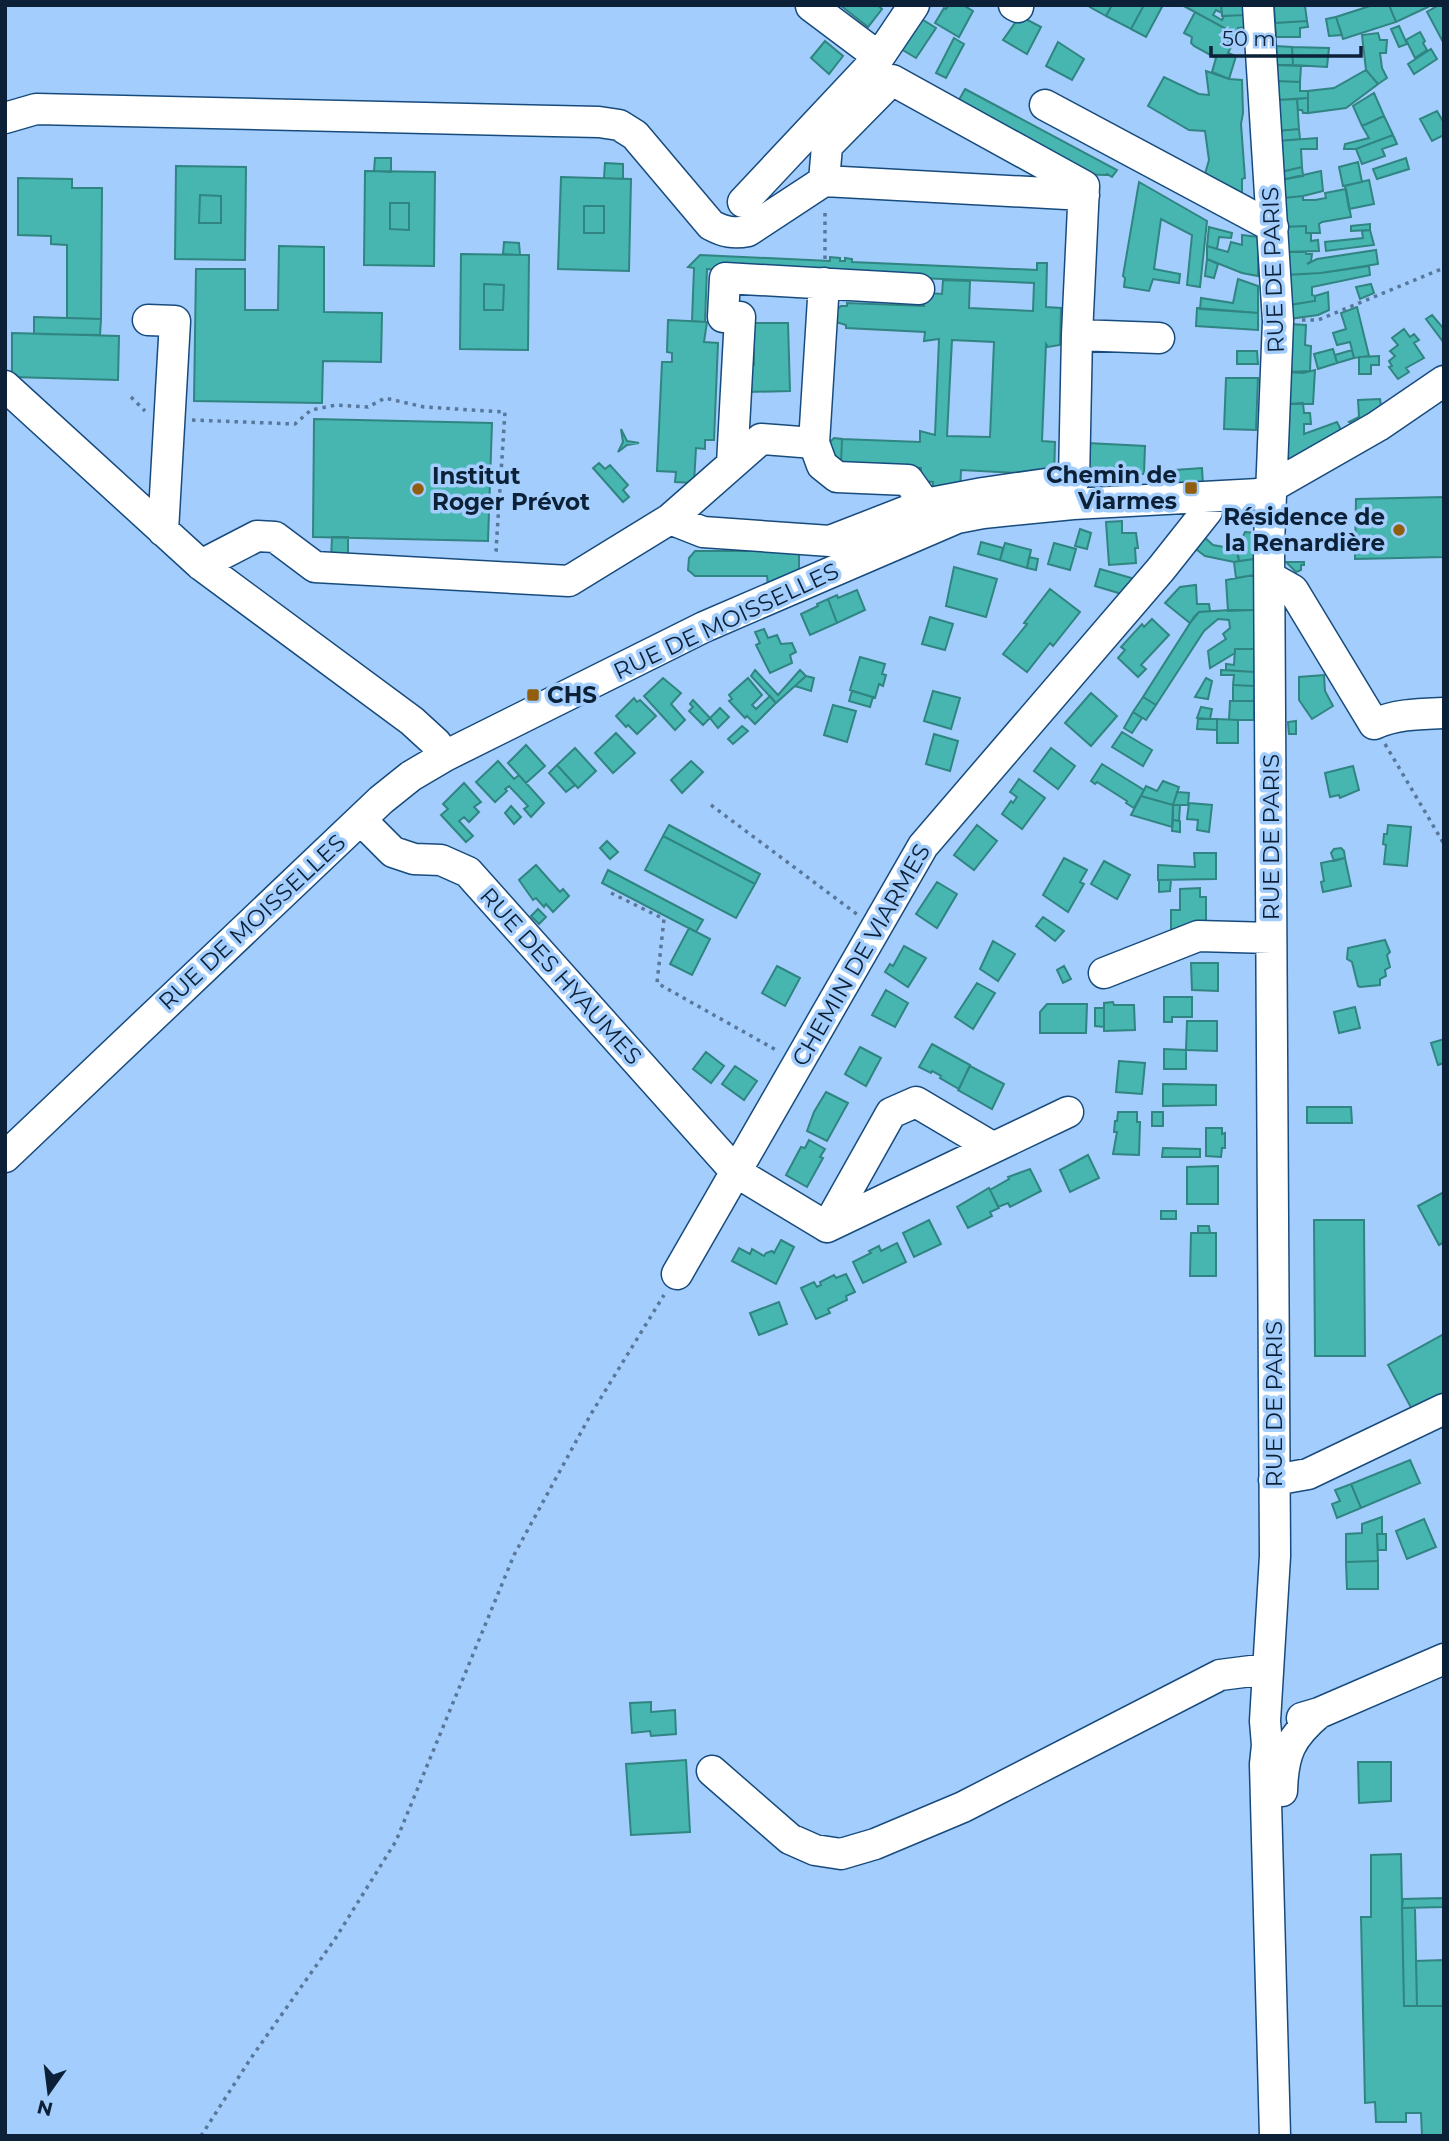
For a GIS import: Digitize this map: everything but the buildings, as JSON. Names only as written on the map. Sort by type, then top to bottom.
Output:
[{"type":"street","points":[[743,202],[879,57],[914,5]]},
{"type":"street","name":"RUE DE PARIS","points":[[1258,5],[1279,320],[1270,578],[1275,1556],[1265,1721],[1278,1747]]},
{"type":"street","points":[[811,6],[879,57]]},
{"type":"street","points":[[670,519],[703,531],[830,541],[925,504],[1074,480],[1084,186],[892,80],[827,146],[824,181]]},
{"type":"street","points":[[1045,105],[1273,227]]},
{"type":"street","points":[[5,118],[36,109],[599,122],[619,125],[635,135],[710,225],[724,232],[737,233],[748,231],[824,181],[1084,195]]},
{"type":"street","points":[[732,464],[740,317],[723,317],[725,278],[919,289]]},
{"type":"street","points":[[824,283],[814,443],[822,465],[837,477],[908,480],[925,504]]},
{"type":"street","points":[[148,320],[175,321],[163,531]]},
{"type":"street","points":[[1077,335],[1159,338]]},
{"type":"street","name":"RUE DE MOISSELLES","points":[[5,1157],[361,820],[411,776],[445,756],[705,627],[957,518],[1073,504],[1259,494],[1273,476],[1303,471],[1378,426],[1444,381]]},
{"type":"street","points":[[5,386],[201,565],[412,721],[436,743],[445,756]]},
{"type":"street","points":[[201,565],[257,536],[264,535],[275,537],[314,567],[569,581],[670,519],[761,439],[814,443]]},
{"type":"street","name":"CHEMIN DE VIARMES","points":[[677,1274],[923,846],[1161,569],[1208,511],[1209,498]]},
{"type":"street","points":[[1270,578],[1293,590],[1374,724],[1404,714],[1444,713]]},
{"type":"street","name":"RUE DES HYAUMES","points":[[361,820],[393,852],[414,859],[441,860],[468,872],[736,1172],[827,1227]]},
{"type":"street","points":[[1104,973],[1198,936],[1270,938]]},
{"type":"street","points":[[827,1227],[891,1113],[916,1102],[992,1147]]},
{"type":"street","points":[[827,1227],[1068,1112]]},
{"type":"street","points":[[1274,1480],[1308,1474],[1444,1409]]},
{"type":"street","points":[[1275,2136],[1265,1764],[1278,1747],[1319,1713],[1443,1659]]},
{"type":"street","points":[[712,1771],[790,1839],[815,1850],[841,1854],[875,1844],[963,1807],[1220,1675],[1268,1668]]},
{"type":"street","points":[[1278,1747],[1283,1769],[1289,2136]]},
{"type":"path","points":[[824,181],[824,283]]},
{"type":"path","points":[[1279,320],[1318,320],[1444,268]]},
{"type":"path","points":[[131,397],[154,419],[295,424],[311,410],[336,405],[368,407],[385,398],[424,407],[505,412],[496,550],[506,551]]},
{"type":"path","points":[[1374,724],[1444,844]]},
{"type":"path","points":[[710,805],[875,928]]},
{"type":"path","points":[[611,893],[664,919],[657,983],[798,1062]]},
{"type":"path","points":[[201,2136],[251,2058],[335,1939],[396,1841],[514,1556],[592,1414],[677,1274]]},
{"type":"place","name":"Chemin de Viarmes","points":[[1191,488]]},
{"type":"place","name":"Institut Roger Prévot","points":[[418,489]]},
{"type":"place","name":"Résidence de la Renardière","points":[[1399,530]]},
{"type":"place","name":"CHS","points":[[533,695]]}]
